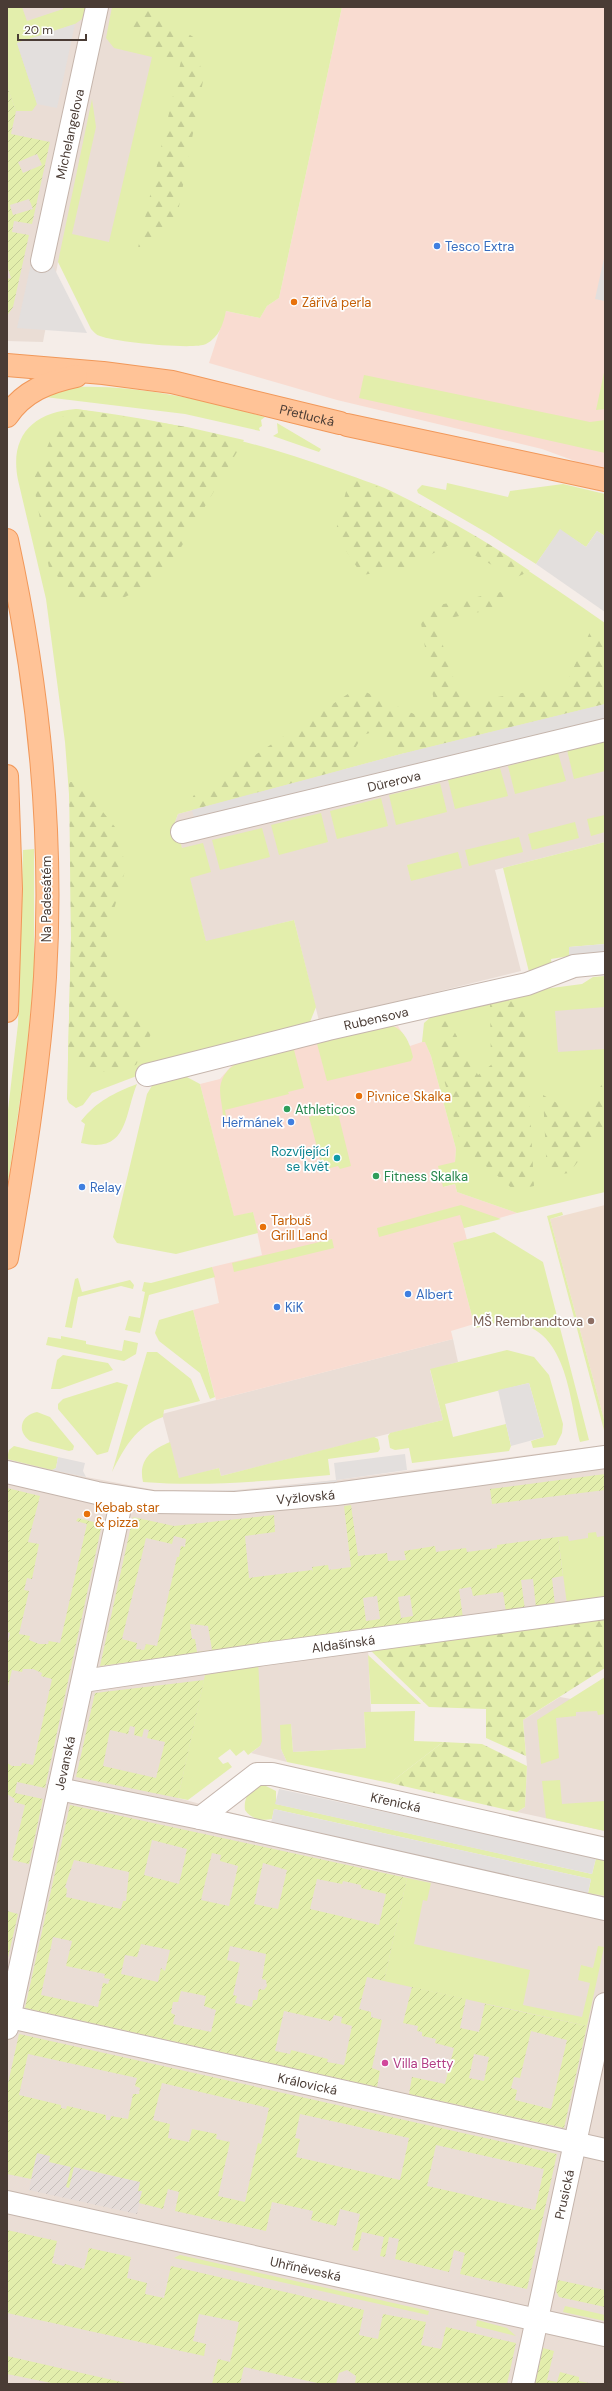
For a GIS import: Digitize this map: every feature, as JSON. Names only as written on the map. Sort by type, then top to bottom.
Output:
[{"type":"main road","name":"Přetlucká","points":[[7,365],[103,373],[201,388],[343,424],[605,480]]},
{"type":"main road","points":[[7,416],[24,397],[48,384],[103,373]]},
{"type":"main road","name":"Na Padesátém","points":[[7,540],[29,654],[40,743],[46,835],[46,924],[44,989],[36,1075],[23,1170],[7,1258]]},
{"type":"main road","points":[[7,776],[11,889],[7,1011]]},
{"type":"street","name":"Michelangelova","points":[[42,261],[97,7]]},
{"type":"street","name":"Dürerova","points":[[182,832],[605,730]]},
{"type":"street","name":"Rubensova","points":[[148,1075],[328,1029],[526,984],[574,966],[605,963]]},
{"type":"street","name":"Vyžlovská","points":[[7,1472],[122,1498],[183,1504],[259,1502],[336,1494],[605,1457]]},
{"type":"street","name":"Jevanská","points":[[8,2023],[122,1498]]},
{"type":"street","name":"Aldašínská","points":[[83,1681],[265,1654],[605,1608]]},
{"type":"street","name":"Křenická","points":[[200,1818],[257,1774],[272,1774],[605,1849]]},
{"type":"street","points":[[59,1789],[200,1818],[605,1909]]},
{"type":"street","name":"Prusická","points":[[523,2384],[605,2004]]},
{"type":"street","name":"Královická","points":[[8,2023],[605,2150]]},
{"type":"street","name":"Uhříněveská","points":[[7,2202],[605,2335]]},
{"type":"shaded area","points":[[7,7],[144,7],[155,55],[108,289],[58,262],[43,342],[7,341]]},
{"type":"shaded area","name":"Tesco Extra","points":[[342,7],[605,7],[605,472],[542,449],[337,400],[209,363],[226,311],[260,318],[267,306],[279,298]]},
{"type":"shaded area","points":[[75,24],[57,108],[37,104],[17,43]]},
{"type":"shaded area","points":[[605,254],[605,301],[595,299]]},
{"type":"shaded area","points":[[32,259],[51,262],[87,333],[17,328]]},
{"type":"shaded area","points":[[560,529],[586,547],[597,531],[605,536],[605,612],[536,564]]},
{"type":"shaded area","points":[[605,704],[605,842],[495,870],[521,971],[319,1021],[294,920],[206,942],[175,822],[178,814],[405,753]]},
{"type":"shaded area","points":[[605,704],[605,730],[197,828],[192,810],[405,753]]},
{"type":"shaded area","points":[[605,944],[605,963],[574,966],[569,956],[569,947]]},
{"type":"shaded area","points":[[605,1004],[605,1050],[555,1054],[551,1008]]},
{"type":"shaded area","points":[[398,1026],[410,1046],[425,1041],[431,1056],[456,1149],[455,1162],[444,1187],[455,1184],[457,1192],[517,1213],[464,1228],[467,1240],[453,1243],[474,1324],[451,1331],[453,1339],[216,1400],[193,1310],[219,1303],[212,1267],[262,1255],[253,1212],[234,1217],[200,1084],[220,1079],[233,1064],[293,1046]]},
{"type":"shaded area","name":"MŠ Rembrandtova","points":[[605,1205],[605,1423],[550,1219]]},
{"type":"shaded area","points":[[453,1339],[458,1362],[430,1370],[443,1420],[221,1476],[219,1468],[179,1479],[162,1414]]},
{"type":"shaded area","points":[[529,1383],[544,1437],[511,1446],[498,1390]]},
{"type":"shaded area","points":[[605,1445],[605,1616],[368,1648],[371,1712],[364,1712],[366,1748],[293,1752],[291,1724],[281,1749],[287,1762],[251,1753],[260,1746],[217,1673],[178,1798],[271,1823],[605,1896],[605,2384],[7,2384],[7,1459],[86,1477],[155,1490],[227,1491],[336,1480]]},
{"type":"shaded area","points":[[405,1454],[407,1470],[337,1480],[337,1487],[192,1499],[192,1491],[252,1490],[336,1480],[334,1463]]},
{"type":"shaded area","points":[[58,1457],[85,1463],[83,1471],[86,1477],[52,1470],[56,1468]]},
{"type":"shaded area","points":[[560,1697],[605,1705],[605,1831],[517,1812],[525,1807],[527,1766],[523,1720]]},
{"type":"shaded area","points":[[279,1789],[596,1858],[592,1874],[275,1804]]},
{"type":"shaded area","points":[[274,1809],[591,1879],[588,1893],[271,1823]]},
{"type":"shaded area","points":[[37,2153],[50,2156],[49,2162],[140,2182],[142,2191],[137,2214],[29,2190]]},
{"type":"green space","points":[[7,7],[22,7],[27,21],[63,9],[63,7],[86,7],[82,19],[75,24],[17,43],[37,104],[32,111],[16,111],[7,86]]},
{"type":"green space","points":[[112,7],[342,7],[279,298],[267,306],[260,318],[226,311],[220,330],[214,338],[206,344],[199,346],[171,346],[121,341],[97,335],[91,329],[58,262],[92,99],[96,127],[72,234],[109,242],[152,57],[114,48],[106,38]]},
{"type":"green space","points":[[144,7],[195,38],[203,81],[176,222],[138,248],[181,61],[155,55],[125,22]]},
{"type":"green space","points":[[7,86],[16,111],[11,134],[50,142],[32,224],[14,221],[12,232],[29,235],[13,307],[7,316],[7,279],[11,278],[7,266]],"holes":[[[37,154],[42,165],[23,173],[18,162]],[[29,199],[33,209],[13,215],[10,205]]]},
{"type":"green space","points":[[605,368],[605,409],[596,410]]},
{"type":"green space","points":[[364,375],[590,422],[605,420],[605,453],[359,398]]},
{"type":"green space","points":[[76,387],[124,388],[147,391],[219,405],[265,417],[261,420],[262,426],[259,428],[260,431],[185,414],[45,397]]},
{"type":"green space","points":[[76,409],[175,425],[272,449],[384,488],[447,520],[501,553],[605,623],[605,704],[405,753],[178,814],[175,822],[182,848],[203,843],[211,872],[190,878],[206,941],[294,920],[316,1007],[310,1022],[142,1074],[92,1093],[83,1105],[76,1108],[69,1103],[67,1099],[71,938],[70,807],[65,742],[46,599],[18,480],[16,464],[17,450],[21,439],[28,429],[37,421],[48,415]]},
{"type":"green space","points":[[76,409],[187,427],[244,440],[163,578],[121,599],[79,598],[49,568],[33,481],[59,419]]},
{"type":"green space","points":[[277,423],[321,449],[319,452],[273,436],[278,433]]},
{"type":"green space","points":[[350,476],[420,506],[466,530],[530,571],[515,578],[453,543],[403,569],[362,575],[335,534]]},
{"type":"green space","points":[[447,483],[508,497],[510,491],[563,484],[605,494],[605,536],[597,531],[586,547],[560,530],[536,564],[489,534],[418,493],[417,490],[422,485],[446,490]]},
{"type":"green space","points":[[501,592],[508,593],[509,603],[504,607],[445,619],[437,627],[459,695],[473,701],[565,686],[590,632],[605,643],[605,704],[405,753],[376,731],[363,735],[342,770],[192,810],[193,796],[357,688],[414,714],[435,708],[421,623],[439,605]]},
{"type":"green space","points":[[605,741],[605,771],[574,779],[567,750]]},
{"type":"green space","points":[[558,753],[566,781],[515,794],[508,766]]},
{"type":"green space","points":[[500,768],[508,796],[455,809],[448,780]]},
{"type":"green space","points":[[69,782],[79,782],[115,827],[126,867],[107,934],[108,989],[151,1034],[136,1065],[102,1072],[68,1059],[71,938]]},
{"type":"green space","points":[[440,783],[447,812],[396,825],[389,795]]},
{"type":"green space","points":[[381,798],[388,826],[337,839],[330,811]]},
{"type":"green space","points":[[321,813],[328,842],[279,855],[271,825]]},
{"type":"green space","points":[[605,815],[605,832],[591,836],[587,819]]},
{"type":"green space","points":[[575,822],[579,838],[532,850],[528,834]]},
{"type":"green space","points":[[262,828],[270,857],[220,870],[212,840]]},
{"type":"green space","points":[[519,837],[523,852],[469,866],[465,850]]},
{"type":"green space","points":[[605,842],[605,944],[569,947],[569,956],[551,959],[552,967],[529,972],[503,868]]},
{"type":"green space","points":[[34,849],[34,974],[26,1059],[7,1190],[7,1119],[18,1024],[23,850]]},
{"type":"green space","points":[[458,852],[462,868],[411,881],[407,865]]},
{"type":"green space","points":[[605,976],[605,1007],[555,1011],[558,1052],[605,1049],[605,1192],[517,1213],[457,1192],[455,1184],[443,1187],[438,1166],[455,1162],[456,1149],[431,1056],[425,1042],[422,1042],[424,1023],[432,1016],[544,989],[582,984],[593,977]]},
{"type":"green space","points":[[524,994],[534,1186],[514,1190],[461,1145],[439,1060],[439,1022],[448,1020],[478,1075],[491,1065],[490,1002]]},
{"type":"green space","points":[[383,1022],[390,1024],[404,1034],[413,1057],[411,1061],[327,1081],[316,1040]]},
{"type":"green space","points":[[293,1046],[304,1088],[288,1092],[289,1094],[225,1110],[226,1116],[223,1117],[220,1087],[225,1074],[232,1066],[251,1056]]},
{"type":"green space","points":[[185,1076],[200,1084],[234,1216],[253,1212],[258,1233],[176,1254],[117,1243],[113,1237],[147,1094],[153,1084]]},
{"type":"green space","points":[[605,1079],[605,1127],[569,1173],[547,1176],[543,1095],[575,1113],[588,1108]]},
{"type":"green space","points":[[137,1084],[126,1120],[122,1130],[116,1138],[108,1143],[96,1145],[81,1143],[85,1124],[81,1121],[87,1114],[106,1098]]},
{"type":"green space","points":[[323,1113],[324,1117],[338,1113],[351,1166],[340,1169],[338,1166],[323,1170],[309,1117]]},
{"type":"green space","points":[[461,1205],[501,1219],[464,1228],[460,1215],[379,1237],[377,1228]]},
{"type":"green space","points":[[562,1212],[563,1215],[550,1219],[605,1423],[605,1434],[547,1216]]},
{"type":"green space","points":[[494,1232],[543,1262],[589,1440],[580,1442],[568,1384],[562,1365],[553,1348],[541,1334],[526,1325],[505,1322],[475,1328],[453,1243]]},
{"type":"green space","points":[[332,1239],[334,1248],[234,1272],[232,1263]]},
{"type":"green space","points":[[212,1267],[215,1277],[149,1295],[140,1333],[125,1330],[129,1316],[140,1318],[145,1292],[142,1291],[144,1282],[151,1283]]},
{"type":"green space","points":[[78,1278],[82,1292],[130,1280],[134,1285],[133,1289],[121,1286],[78,1297],[72,1328],[65,1327],[75,1279]]},
{"type":"green space","points":[[193,1310],[215,1397],[210,1399],[200,1373],[159,1341],[155,1333],[159,1320]]},
{"type":"green space","points":[[61,1336],[86,1341],[86,1344],[122,1351],[124,1340],[138,1343],[136,1354],[124,1361],[46,1345],[48,1337],[61,1339]]},
{"type":"green space","points":[[507,1350],[534,1357],[549,1375],[563,1424],[562,1433],[556,1445],[533,1448],[531,1441],[544,1437],[529,1383],[445,1404],[453,1437],[506,1424],[511,1446],[509,1451],[412,1463],[409,1448],[395,1450],[390,1448],[388,1436],[390,1433],[443,1420],[430,1369]]},
{"type":"green space","points":[[147,1352],[157,1352],[191,1379],[200,1401],[164,1410],[163,1417],[145,1426],[126,1446],[112,1472]]},
{"type":"green space","points":[[63,1355],[108,1363],[113,1370],[60,1389],[51,1389],[57,1360]]},
{"type":"green space","points":[[117,1382],[128,1385],[108,1452],[97,1455],[58,1409],[58,1404],[63,1399]]},
{"type":"green space","points":[[37,1412],[50,1417],[74,1446],[73,1450],[69,1451],[30,1441],[26,1437],[23,1433],[22,1424],[27,1416]]},
{"type":"green space","points":[[374,1437],[378,1439],[380,1449],[378,1452],[328,1459],[330,1475],[214,1484],[143,1482],[142,1468],[144,1462],[152,1452],[170,1442],[179,1478],[219,1468],[221,1476]]},
{"type":"green space","points":[[14,1446],[58,1457],[56,1468],[52,1470],[7,1459],[9,1450]]},
{"type":"green space","points":[[605,1474],[605,1490],[492,1504],[490,1489]]},
{"type":"green space","points":[[7,1488],[40,1496],[28,1542],[39,1544],[32,1579],[27,1578],[24,1590],[29,1591],[19,1634],[30,1636],[29,1640],[39,1644],[48,1644],[49,1641],[60,1643],[87,1524],[76,1521],[78,1518],[102,1524],[45,1788],[17,1782],[15,1793],[43,1799],[29,1864],[12,1860],[25,1805],[14,1802],[15,1799],[7,1794],[7,1763],[12,1766],[21,1766],[22,1763],[33,1765],[52,1679],[41,1676],[42,1673],[33,1669],[23,1669],[22,1672],[12,1670],[7,1690],[7,1646],[10,1633],[7,1632]]},
{"type":"green space","points":[[351,1505],[358,1556],[387,1553],[388,1561],[406,1560],[404,1551],[435,1546],[436,1552],[466,1548],[467,1552],[497,1548],[497,1545],[558,1537],[563,1576],[552,1578],[555,1605],[536,1608],[533,1579],[521,1580],[525,1610],[506,1612],[503,1592],[473,1596],[471,1587],[459,1589],[463,1618],[100,1666],[133,1517],[174,1526],[274,1515],[275,1532],[245,1536],[249,1578],[312,1570],[313,1572],[312,1567],[328,1565],[329,1570],[351,1567],[344,1506]],"holes":[[[174,1536],[186,1539],[185,1547],[181,1546],[179,1557],[177,1557],[157,1646],[146,1644],[144,1650],[136,1649],[137,1643],[122,1639],[146,1538],[172,1544]],[[410,1595],[413,1616],[401,1618],[398,1597]],[[377,1596],[380,1619],[366,1621],[363,1598]],[[190,1624],[208,1626],[212,1650],[197,1652],[195,1639],[192,1639]]]},
{"type":"green space","points":[[596,1532],[597,1537],[605,1536],[605,1600],[567,1604],[558,1537],[568,1536],[569,1541],[588,1538],[588,1533]]},
{"type":"green space","points":[[605,1616],[605,1668],[523,1720],[526,1756],[486,1738],[486,1709],[429,1707],[368,1648]]},
{"type":"green space","points":[[368,1655],[421,1704],[371,1704]]},
{"type":"green space","points":[[258,1659],[262,1741],[260,1746],[248,1755],[244,1750],[236,1756],[230,1749],[218,1758],[223,1764],[228,1762],[232,1767],[188,1800],[178,1798],[205,1675],[217,1673],[218,1665]]},
{"type":"green space","points":[[605,1677],[605,1714],[598,1715],[597,1711],[576,1712],[576,1716],[556,1718],[559,1758],[541,1764],[537,1720]]},
{"type":"green space","points":[[204,1680],[178,1798],[76,1777],[95,1693]],"holes":[[[130,1726],[135,1727],[134,1735],[142,1737],[144,1729],[149,1730],[147,1738],[165,1742],[156,1778],[103,1766],[110,1730],[128,1734]]]},
{"type":"green space","points":[[415,1711],[414,1741],[443,1742],[390,1783],[287,1762],[281,1749],[280,1725],[291,1724],[293,1752],[366,1748],[364,1712]]},
{"type":"green space","points":[[443,1742],[482,1744],[527,1766],[525,1807],[517,1812],[390,1783]]},
{"type":"green space","points":[[560,1780],[562,1804],[605,1801],[605,1831],[546,1818],[542,1781]]},
{"type":"green space","points":[[264,1785],[276,1791],[276,1804],[592,1874],[596,1858],[605,1860],[605,1896],[588,1893],[591,1879],[274,1809],[272,1819],[257,1819],[245,1810],[245,1800],[252,1790]]},
{"type":"green space","points":[[70,1805],[407,1878],[384,1981],[367,1977],[359,2009],[371,2012],[371,2017],[382,2020],[372,2068],[380,2071],[377,2087],[25,2008]],"holes":[[[152,1840],[187,1849],[179,1884],[144,1875]],[[212,1853],[221,1855],[220,1861],[238,1866],[229,1906],[201,1900]],[[74,1860],[129,1872],[126,1901],[123,1901],[121,1909],[66,1897],[67,1889],[65,1887]],[[263,1863],[287,1870],[278,1909],[254,1904]],[[317,1879],[342,1884],[343,1881],[361,1885],[361,1888],[386,1894],[379,1925],[310,1909]],[[53,1937],[72,1941],[66,1966],[105,1974],[104,1978],[110,1979],[108,1984],[103,1983],[98,2007],[41,1995]],[[141,1944],[170,1950],[165,1971],[161,1968],[158,1982],[121,1974],[125,1955],[137,1957]],[[230,1946],[266,1954],[262,1979],[266,1980],[267,1986],[264,1990],[259,1989],[257,2000],[253,2000],[252,2007],[235,2003],[237,1996],[233,1995],[240,1963],[227,1960]],[[181,1991],[206,1996],[204,2006],[216,2010],[211,2032],[173,2024],[175,2015],[171,2013],[173,2002],[178,2002]],[[284,2011],[330,2021],[334,2015],[342,2017],[341,2023],[352,2026],[344,2065],[327,2062],[328,2059],[291,2050],[290,2054],[275,2051]]]},
{"type":"green space","points":[[407,1878],[431,1883],[427,1901],[423,1900],[414,1944],[530,1970],[523,2005],[582,2017],[590,1983],[578,1980],[581,1965],[593,1968],[598,1946],[604,1947],[587,2026],[384,1981]]},
{"type":"green space","points":[[7,1911],[18,1914],[7,1962]]},
{"type":"green space","points":[[412,1987],[466,1999],[460,2028],[479,2032],[485,2004],[587,2026],[564,2128],[409,2094],[412,2077],[445,2084],[454,2048],[435,2043],[436,2039],[422,2036],[422,2032],[417,2031],[418,2026],[403,2023]],"holes":[[[531,2031],[567,2040],[551,2109],[515,2100],[517,2090],[511,2088],[514,2077],[520,2078]],[[474,2054],[489,2057],[484,2081],[469,2078]]]},
{"type":"green space","points":[[19,2034],[557,2154],[527,2289],[460,2274],[465,2253],[454,2250],[449,2272],[395,2259],[399,2239],[389,2237],[385,2257],[380,2256],[384,2237],[362,2232],[358,2251],[352,2250],[360,2214],[340,2209],[336,2226],[311,2220],[313,2211],[272,2202],[266,2231],[175,2211],[179,2192],[168,2189],[163,2209],[139,2203],[142,2191],[138,2191],[140,2182],[74,2167],[69,2188],[66,2187],[71,2167],[49,2162],[50,2156],[37,2153],[31,2179],[7,2174],[7,2088]],"holes":[[[28,2054],[137,2078],[135,2086],[140,2088],[139,2094],[133,2094],[128,2119],[111,2116],[110,2120],[106,2120],[106,2115],[67,2106],[66,2109],[61,2108],[61,2105],[19,2095]],[[162,2083],[269,2108],[261,2144],[258,2143],[245,2202],[218,2196],[230,2142],[216,2139],[217,2134],[192,2129],[189,2142],[168,2138],[170,2124],[153,2120]],[[300,2114],[409,2138],[400,2180],[296,2157],[300,2139],[295,2138]],[[436,2145],[544,2169],[535,2210],[427,2186]]]},
{"type":"green space","points":[[7,2230],[57,2241],[52,2263],[64,2266],[65,2264],[84,2269],[89,2248],[131,2257],[127,2278],[147,2283],[145,2294],[164,2298],[171,2266],[364,2310],[359,2335],[378,2339],[383,2314],[426,2322],[421,2345],[441,2349],[446,2327],[516,2343],[507,2384],[355,2384],[356,2376],[347,2370],[339,2373],[336,2384],[322,2384],[244,2367],[240,2384],[212,2384],[218,2359],[230,2362],[239,2322],[199,2314],[193,2341],[206,2344],[204,2356],[7,2313]]},
{"type":"green space","points":[[180,2255],[429,2311],[428,2315],[174,2258]]},
{"type":"green space","points":[[558,2280],[605,2290],[605,2307],[559,2297],[556,2291]]},
{"type":"green space","points":[[565,2306],[605,2315],[605,2321],[563,2312]]},
{"type":"green space","points":[[477,2320],[507,2328],[516,2336],[476,2326]]},
{"type":"green space","points":[[543,2348],[554,2351],[547,2380],[557,2382],[560,2372],[579,2377],[579,2381],[594,2384],[535,2384]]},
{"type":"green space","points":[[7,2356],[130,2384],[56,2384],[7,2374]]},
{"type":"place","name":"Tesco Extra","points":[[437,246]]},
{"type":"place","name":"Zářivá perla","points":[[294,302]]},
{"type":"place","name":"Pivnice Skalka","points":[[359,1096]]},
{"type":"place","name":"Athleticos","points":[[287,1109]]},
{"type":"place","name":"Heřmánek","points":[[291,1122]]},
{"type":"place","name":"Rozvíjející se květ","points":[[337,1158]]},
{"type":"place","name":"Fitness Skalka","points":[[376,1176]]},
{"type":"place","name":"Relay","points":[[82,1187]]},
{"type":"place","name":"Tarbuš Grill Land","points":[[263,1227]]},
{"type":"place","name":"Albert","points":[[408,1294]]},
{"type":"place","name":"KiK","points":[[277,1307]]},
{"type":"place","name":"MŠ Rembrandtova","points":[[591,1321]]},
{"type":"place","name":"Kebab star & pizza","points":[[87,1514]]},
{"type":"place","name":"Villa Betty","points":[[385,2063]]}]
